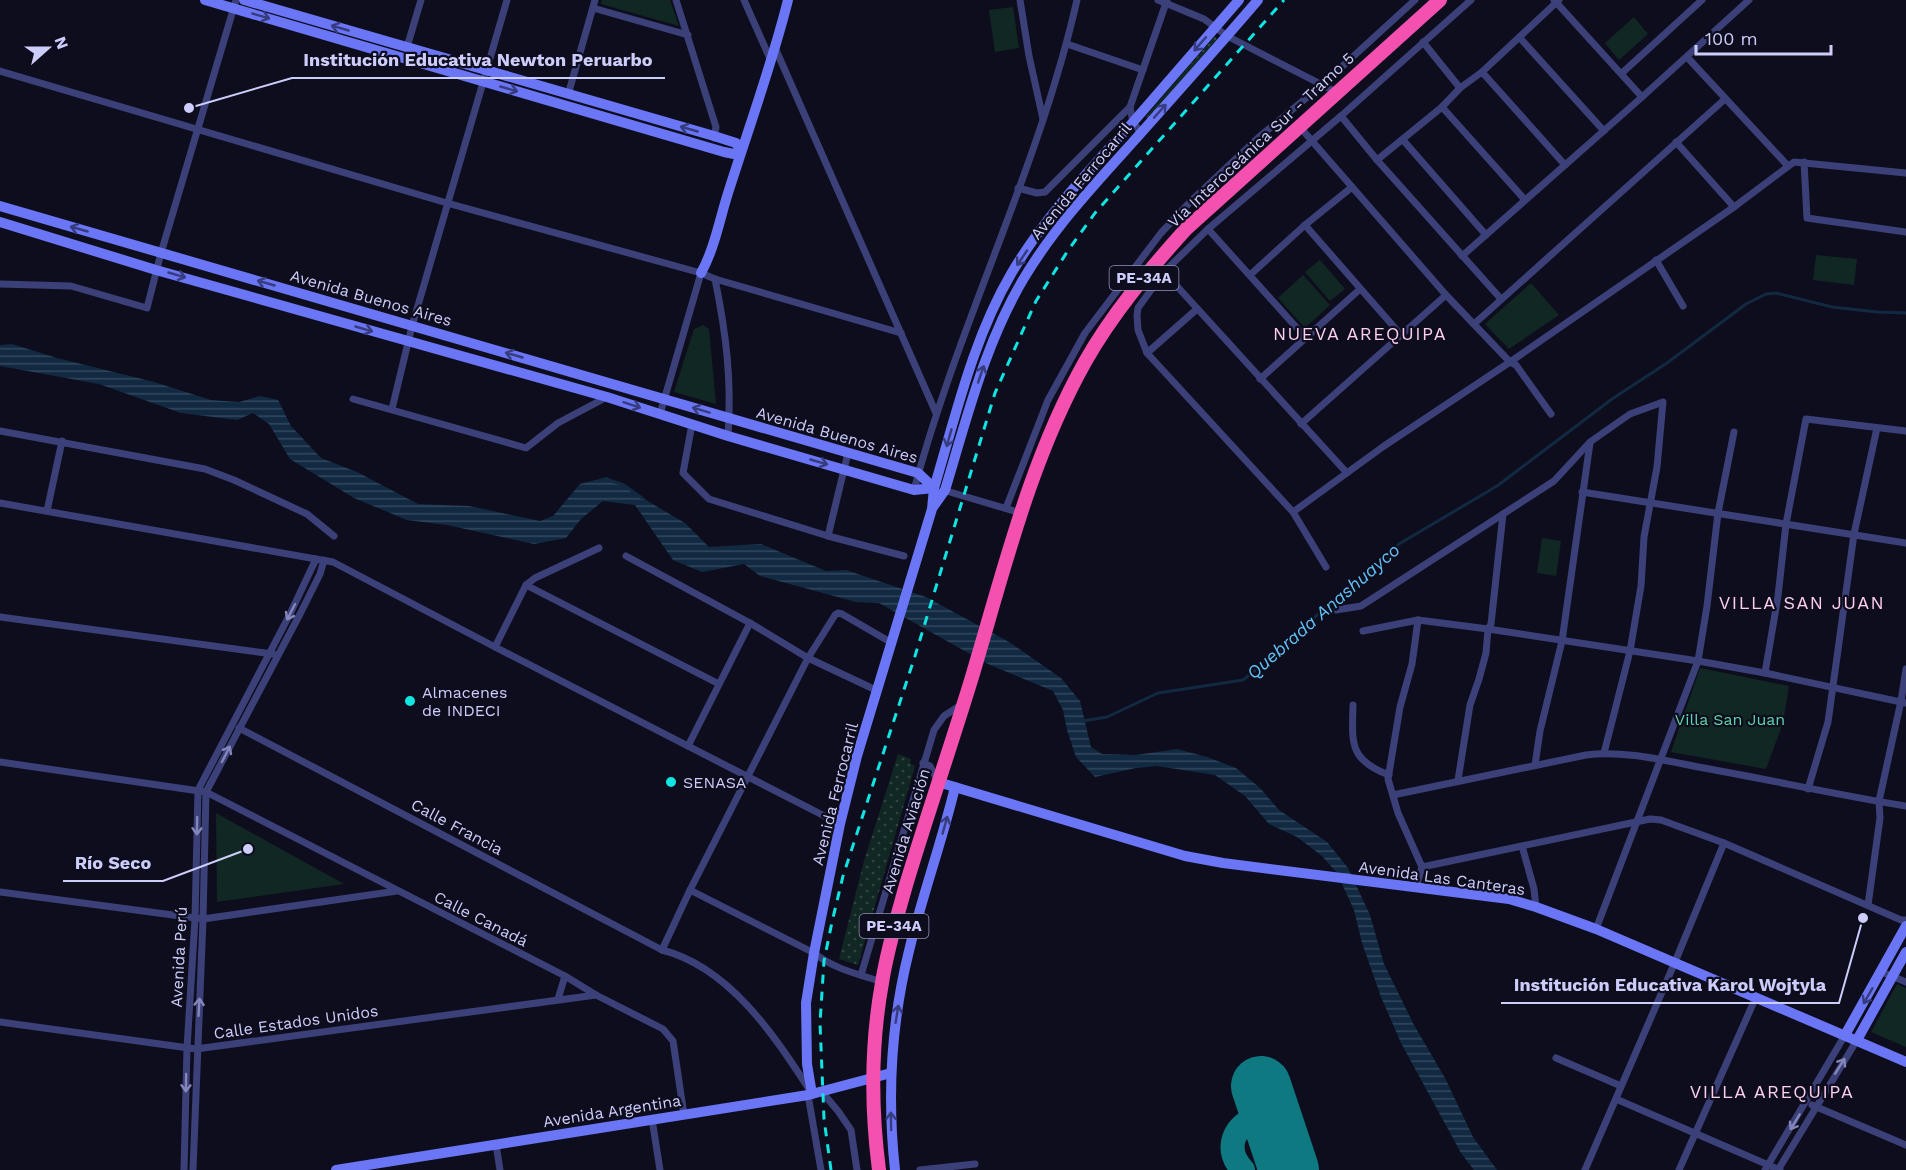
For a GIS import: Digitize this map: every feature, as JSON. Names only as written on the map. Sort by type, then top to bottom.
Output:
[{"type":"highway","name":"Vía Interoceánica Sur - Tramo 5","points":[[970,682],[1030,485],[1061,410],[1085,362],[1129,298],[1161,256],[1186,229],[1440,0]]},
{"type":"highway","name":"Avenida Aviación","points":[[879,1170],[875,1134],[874,1076],[876,1031],[882,982],[892,934],[970,682]]},
{"type":"street","points":[[205,0],[235,4],[485,76],[711,148],[734,154],[741,151]]},
{"type":"street","points":[[244,0],[407,47],[485,76],[568,95],[714,136],[736,143],[741,151]]},
{"type":"street","points":[[407,47],[420,0]]},
{"type":"street","points":[[392,409],[412,326],[507,0]]},
{"type":"street","points":[[676,0],[716,127],[711,148]]},
{"type":"street","points":[[744,0],[773,55],[936,413]]},
{"type":"street","points":[[660,414],[701,273],[708,260],[773,55],[788,0]]},
{"type":"street","points":[[1020,0],[1043,119]]},
{"type":"street","points":[[914,490],[936,413],[1043,119],[1067,44],[1077,0]]},
{"type":"street","points":[[1158,0],[1166,1],[1204,19],[1227,36],[1336,92]]},
{"type":"street","name":"Avenida Ferrocarril","points":[[940,489],[971,363],[985,326],[1012,273],[1048,218],[1239,0]]},
{"type":"street","name":"Avenida Ferrocarril","points":[[814,1094],[807,1064],[807,1002],[814,953],[840,824],[857,756],[911,575],[932,509],[982,371],[1023,279],[1062,222],[1258,0]]},
{"type":"street","points":[[1006,508],[1048,400],[1085,333],[1161,233],[1192,200],[1259,137],[1322,85],[1415,0]]},
{"type":"street","points":[[1326,567],[1293,512],[1147,352],[1138,330],[1138,308],[1164,272],[1208,229],[1341,116],[1471,0]]},
{"type":"street","points":[[1622,73],[1702,0]]},
{"type":"street","points":[[1462,256],[1642,98],[1749,0]]},
{"type":"street","points":[[1018,188],[1037,193],[1045,192],[1130,107],[1166,1]]},
{"type":"street","points":[[1377,160],[1442,107],[1460,88],[1482,72],[1556,1],[1642,98]]},
{"type":"street","points":[[0,284],[70,286],[147,308],[156,270],[235,4]]},
{"type":"street","points":[[568,95],[594,4],[688,35]]},
{"type":"street","points":[[1520,38],[1604,131]]},
{"type":"street","points":[[1423,42],[1460,88]]},
{"type":"street","points":[[1067,44],[1143,70]]},
{"type":"street","points":[[1687,57],[1788,166]]},
{"type":"street","points":[[0,71],[447,203],[701,273],[901,333]]},
{"type":"street","points":[[1482,72],[1565,165]]},
{"type":"street","points":[[1474,324],[1725,99]]},
{"type":"street","points":[[1130,107],[1132,122],[1141,133]]},
{"type":"street","points":[[1442,107],[1525,200]]},
{"type":"street","points":[[1341,116],[1377,160],[1501,299]]},
{"type":"street","points":[[1299,126],[1446,295],[1510,362],[1516,365],[1551,414]]},
{"type":"street","points":[[1403,140],[1486,235]]},
{"type":"street","points":[[1676,142],[1734,207]]},
{"type":"street","points":[[1293,512],[1734,207],[1794,162],[1906,174]]},
{"type":"street","points":[[1804,162],[1807,218],[1906,232]]},
{"type":"street","points":[[1250,275],[1305,225],[1352,187]]},
{"type":"street","name":"Avenida Buenos Aires","points":[[0,206],[918,473],[940,489]]},
{"type":"street","name":"Avenida Buenos Aires","points":[[0,222],[156,270],[607,397],[728,436],[914,490],[940,489]]},
{"type":"street","points":[[1305,225],[1359,290],[1401,335]]},
{"type":"street","points":[[1208,229],[1305,337]]},
{"type":"street","points":[[1656,260],[1683,306]]},
{"type":"street","points":[[1164,272],[1347,473]]},
{"type":"street","points":[[715,279],[725,326],[729,362],[728,436]]},
{"type":"street","points":[[1260,379],[1359,290]]},
{"type":"street","points":[[1301,424],[1446,295]]},
{"type":"street","points":[[1147,352],[1197,309]]},
{"type":"street","points":[[353,399],[526,448],[558,423],[607,397]]},
{"type":"street","points":[[1336,610],[1361,606],[1554,481],[1590,442],[1630,414],[1662,402],[1657,467],[1644,537],[1641,586],[1630,651],[1604,753]]},
{"type":"street","points":[[1765,673],[1778,596],[1785,524],[1806,419],[1906,431]]},
{"type":"street","points":[[692,424],[683,473],[709,499],[828,536],[904,556]]},
{"type":"street","points":[[1808,789],[1828,722],[1854,534],[1877,428]]},
{"type":"street","points":[[0,431],[205,469],[307,514],[334,536]]},
{"type":"street","points":[[1596,929],[1698,661],[1718,513],[1734,432]]},
{"type":"street","points":[[47,511],[62,441]]},
{"type":"street","points":[[1535,765],[1540,731],[1562,641],[1590,442]]},
{"type":"street","points":[[828,536],[848,453]]},
{"type":"street","points":[[940,489],[1021,513]]},
{"type":"street","points":[[1582,492],[1906,543]]},
{"type":"street","points":[[0,503],[333,562],[840,824]]},
{"type":"street","points":[[1458,780],[1470,705],[1486,652],[1488,629],[1491,624],[1503,514]]},
{"type":"street","points":[[495,647],[526,585],[599,548]]},
{"type":"street","points":[[626,556],[750,623],[808,658],[878,691]]},
{"type":"street","name":"Avenida Perú","points":[[184,1170],[198,790],[316,559]]},
{"type":"street","name":"Avenida Perú","points":[[193,1170],[206,792],[320,574],[324,560]]},
{"type":"street","points":[[526,585],[719,684]]},
{"type":"street","points":[[662,950],[808,658],[838,613],[892,643]]},
{"type":"street","points":[[0,617],[278,654]]},
{"type":"street","points":[[1416,887],[1422,867],[1389,788],[1389,775],[1400,707],[1412,663],[1418,620]]},
{"type":"street","points":[[1363,631],[1418,620],[1488,629],[1698,661],[1904,702]]},
{"type":"street","points":[[688,746],[750,623]]},
{"type":"street","points":[[1868,904],[1880,818],[1879,801],[1904,702],[1906,669]]},
{"type":"street","points":[[861,975],[934,730],[944,716],[963,704]]},
{"type":"street","points":[[1353,705],[1354,745],[1357,753],[1365,764],[1389,775]]},
{"type":"street","name":"Calle Francia","points":[[239,728],[662,950],[689,959],[710,974],[745,1004],[781,1047],[814,1094],[838,1111],[851,1130],[857,1170]]},
{"type":"street","points":[[1393,795],[1458,780],[1604,753],[1659,760],[1906,806]]},
{"type":"street","name":"Calle Canadá","points":[[0,762],[206,792],[565,976],[669,1034],[684,1115]]},
{"type":"street","points":[[923,763],[930,766],[938,782]]},
{"type":"street","name":"Avenida Las Canteras","points":[[938,782],[1185,856],[1223,864],[1509,899],[1596,929],[1906,1062]]},
{"type":"street","points":[[895,1170],[892,1141],[891,1072],[896,1024],[909,951],[955,787]]},
{"type":"street","points":[[1422,867],[1639,821],[1661,820],[1724,843],[1901,920],[1906,920]]},
{"type":"street","points":[[1585,1170],[1724,843]]},
{"type":"street","points":[[1522,846],[1534,889],[1536,907]]},
{"type":"street","points":[[690,890],[814,953],[824,961],[846,971],[882,982]]},
{"type":"street","points":[[0,892],[203,919],[397,891]]},
{"type":"street","points":[[1616,1099],[1767,1167],[1779,1170],[1857,1040],[1906,926]]},
{"type":"street","points":[[669,935],[671,945],[678,954]]},
{"type":"street","points":[[1767,1167],[1845,1035],[1887,974],[1906,952]]},
{"type":"street","points":[[1887,974],[1906,982]]},
{"type":"street","points":[[558,999],[565,976]]},
{"type":"street","name":"Calle Estados Unidos","points":[[0,1022],[196,1049],[596,995]]},
{"type":"street","points":[[1679,1170],[1756,997]]},
{"type":"street","points":[[1556,1058],[1622,1086]]},
{"type":"street","name":"Avenida Argentina","points":[[341,1170],[814,1094],[891,1072]]},
{"type":"street","points":[[814,1094],[821,1170]]},
{"type":"street","points":[[1807,1102],[1906,1145]]},
{"type":"street","points":[[652,1119],[660,1170]]},
{"type":"street","points":[[496,1144],[500,1170]]},
{"type":"street","points":[[920,1170],[975,1164]]},
{"type":"green space","points":[[602,0],[670,0],[679,26],[601,4]]},
{"type":"green space","points":[[1013,7],[1019,48],[995,52],[989,10]]},
{"type":"green space","points":[[1634,17],[1648,34],[1619,60],[1605,43]]},
{"type":"green space","points":[[1215,36],[1217,39],[1148,119],[1145,117]]},
{"type":"green space","points":[[1816,255],[1857,259],[1854,285],[1813,280]]},
{"type":"green space","points":[[1320,260],[1345,289],[1330,301],[1305,272]]},
{"type":"green space","points":[[1303,275],[1330,305],[1305,328],[1278,298]]},
{"type":"green space","points":[[1531,283],[1559,315],[1509,349],[1485,324]]},
{"type":"green space","points":[[703,325],[709,329],[716,404],[674,392],[694,329]]},
{"type":"green space","points":[[1542,538],[1561,541],[1556,576],[1537,573]]},
{"type":"green space","name":"Villa San Juan","points":[[1700,668],[1789,686],[1783,723],[1766,769],[1671,752]]},
{"type":"green space","points":[[898,754],[911,759],[910,764],[915,766],[858,965],[839,959],[864,861]]},
{"type":"green space","points":[[216,813],[344,884],[217,902]]},
{"type":"green space","points":[[1897,984],[1906,988],[1906,1047],[1871,1032]]},
{"type":"water","points":[[12,344],[57,358],[154,382],[211,400],[239,402],[260,396],[278,400],[291,426],[321,458],[357,472],[418,504],[469,506],[540,521],[553,516],[580,484],[607,477],[685,523],[709,547],[761,544],[826,571],[846,570],[926,597],[1009,642],[1061,678],[1080,701],[1091,747],[1102,754],[1136,755],[1177,749],[1236,768],[1260,788],[1279,810],[1327,842],[1348,868],[1370,915],[1384,964],[1414,1025],[1445,1078],[1473,1137],[1497,1170],[1474,1170],[1461,1153],[1401,1043],[1381,997],[1362,943],[1354,910],[1337,873],[1322,856],[1297,837],[1269,824],[1245,796],[1215,775],[1157,766],[1095,777],[1076,757],[1063,710],[1053,691],[988,664],[879,603],[856,602],[760,576],[744,564],[702,572],[673,560],[635,505],[603,501],[581,519],[566,538],[534,544],[447,525],[407,520],[354,498],[290,459],[269,424],[253,413],[237,420],[181,413],[99,384],[0,366],[0,345]]},
{"type":"waterway","name":"Quebrada Anashuayco","points":[[1083,721],[1107,717],[1158,693],[1243,680],[1293,640],[1321,611],[1356,585],[1399,544],[1497,486],[1612,399],[1667,363],[1746,304],[1766,294],[1776,293],[1832,307],[1906,313]]},
{"type":"waterway","name":"Quebrada Anashuayco","points":[[612,481],[624,485],[642,498]]},
{"type":"taxiway","points":[[1243,1170],[1234,1155],[1233,1142],[1239,1130],[1248,1121],[1261,1117],[1274,1117],[1285,1123],[1294,1141],[1294,1170]]},
{"type":"runway","points":[[1261,1086],[1289,1170]]},
{"type":"railway","points":[[831,1170],[824,1119],[820,1023],[824,961],[832,922],[843,876],[915,656],[995,393],[1036,301],[1095,213],[1284,0]]},
{"type":"place","name":"Institución Educativa Newton Peruarbo","points":[[189,108]]},
{"type":"place","name":"Almacenes de INDECI","points":[[410,701]]},
{"type":"place","name":"SENASA","points":[[671,782]]},
{"type":"place","name":"Río Seco","points":[[248,849]]},
{"type":"place","name":"Institución Educativa Karol Wojtyla","points":[[1863,918]]},
{"type":"district","name":"NUEVA AREQUIPA","points":[[1360,333]]},
{"type":"district","name":"VILLA SAN JUAN","points":[[1802,602]]},
{"type":"district","name":"VILLA AREQUIPA","points":[[1772,1091]]}]
